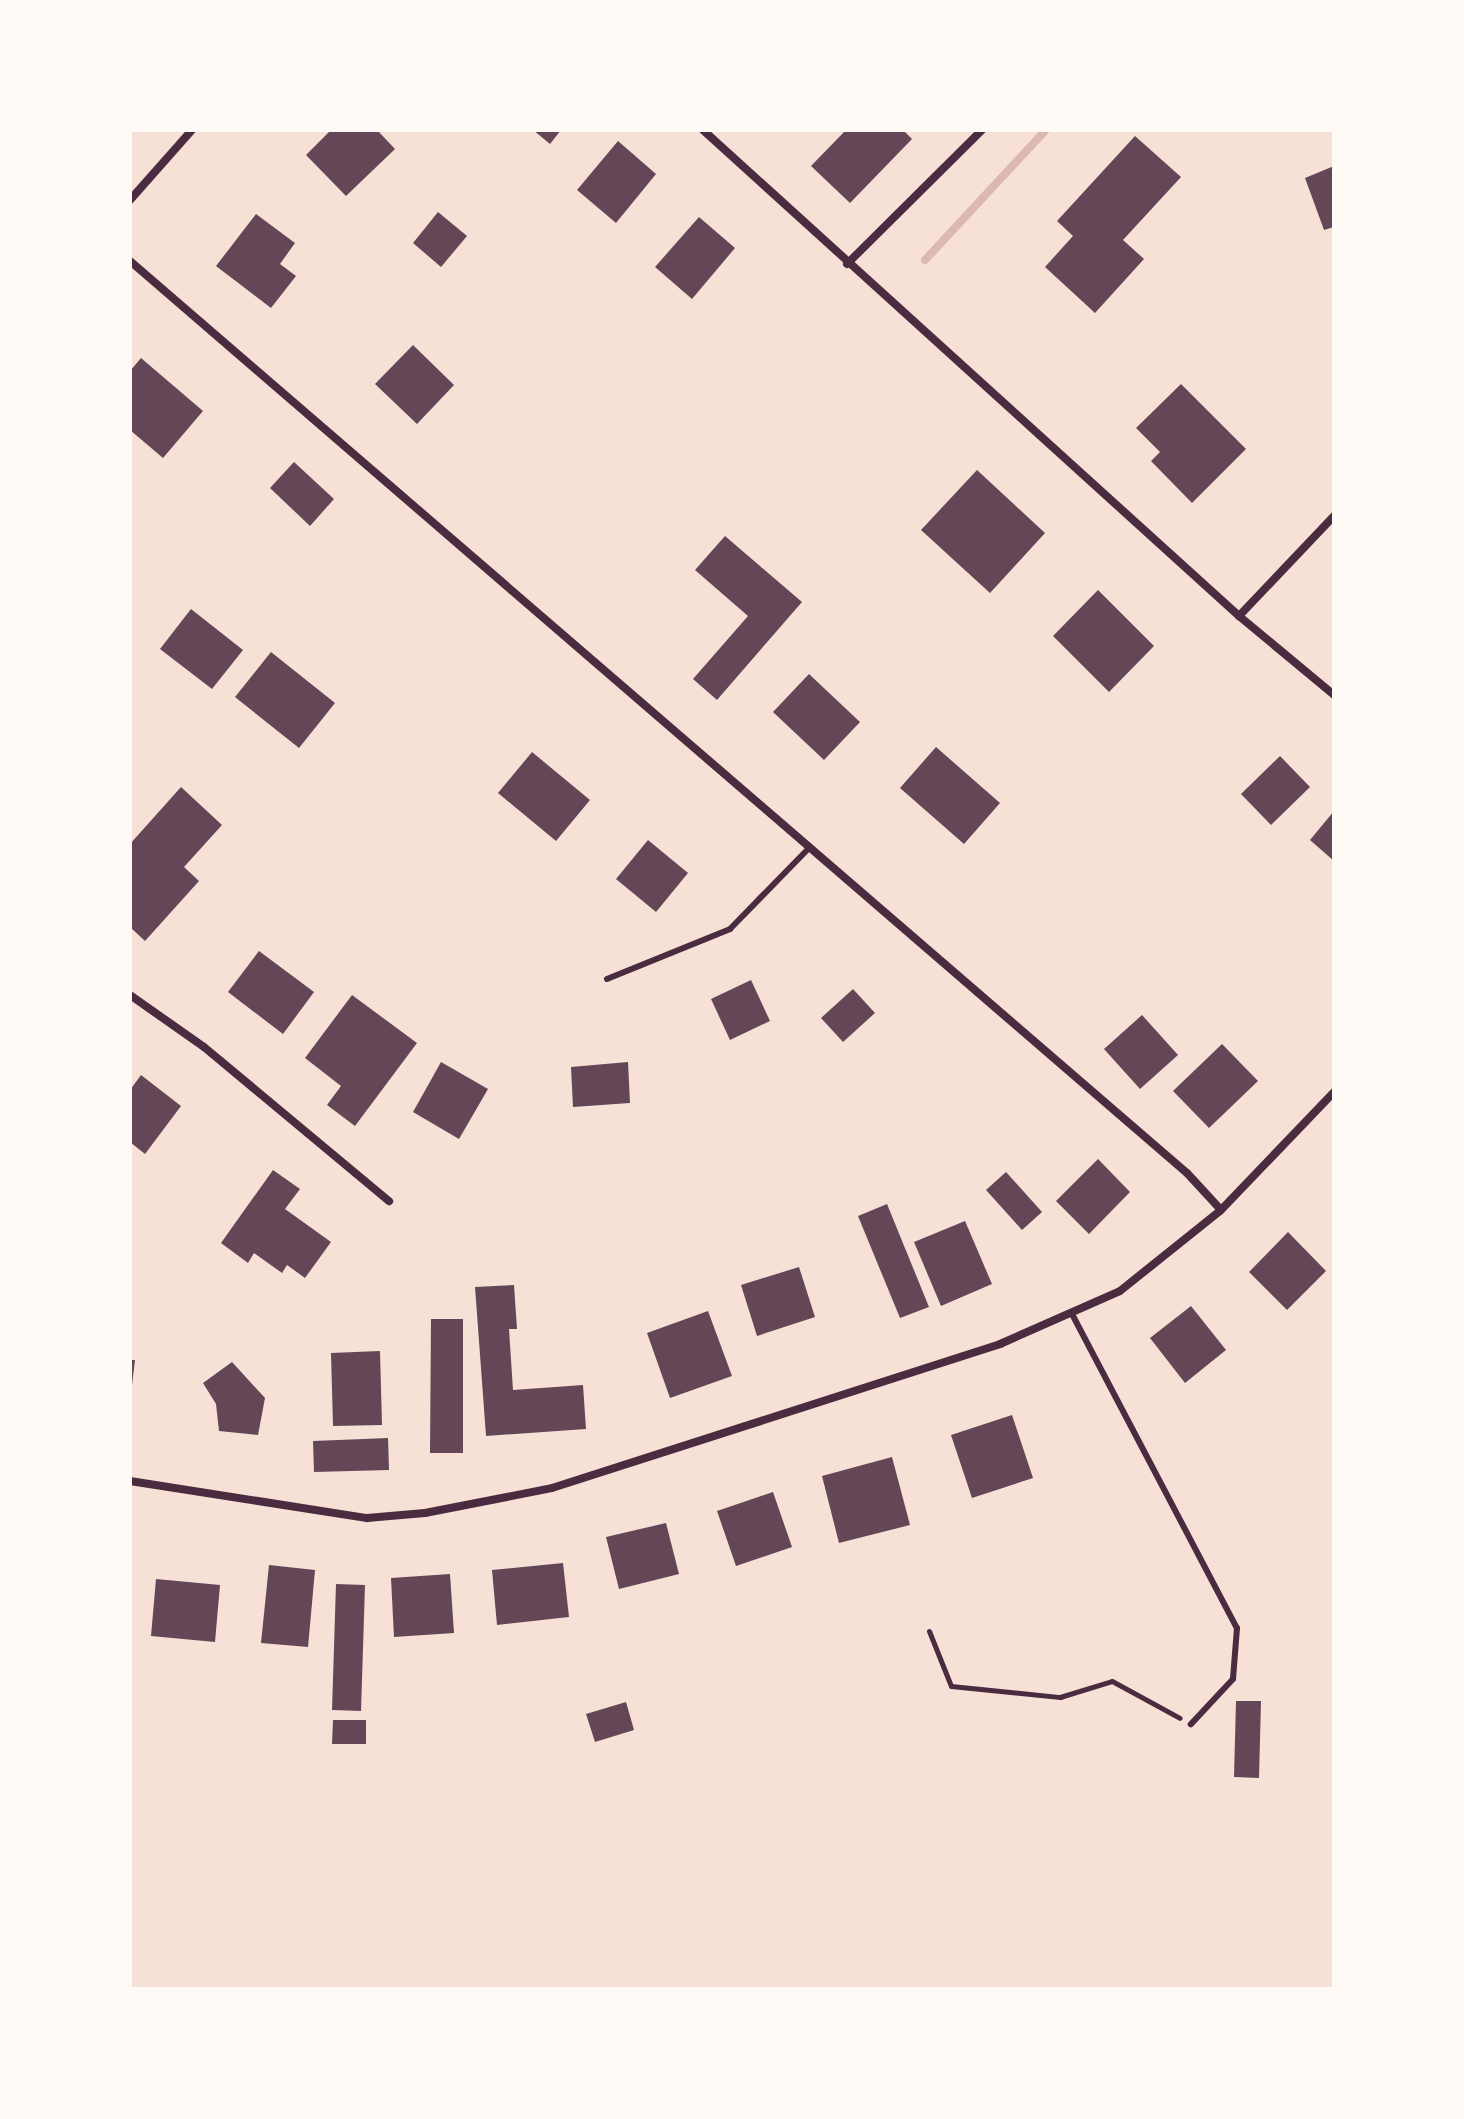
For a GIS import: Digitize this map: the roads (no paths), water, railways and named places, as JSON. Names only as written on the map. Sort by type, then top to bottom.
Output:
[{"type":"street","points":[[130,200],[192,130]]},
{"type":"street","points":[[703,130],[847,264],[1239,616],[1334,695]]},
{"type":"street","points":[[847,264],[982,130]]},
{"type":"street","points":[[130,261],[807,850],[1187,1173],[1221,1210]]},
{"type":"street","points":[[1239,616],[1334,516]]},
{"type":"street","points":[[130,995],[204,1047],[389,1201]]},
{"type":"street","points":[[130,1481],[367,1518],[425,1513],[552,1488],[1000,1344],[1120,1291],[1221,1210],[1334,1092]]},
{"type":"lane","points":[[607,979],[730,929],[807,850]]},
{"type":"lane","points":[[1072,1314],[1237,1628],[1233,1679],[1191,1724]]},
{"type":"waterway","points":[[925,260],[1046,130]]}]
